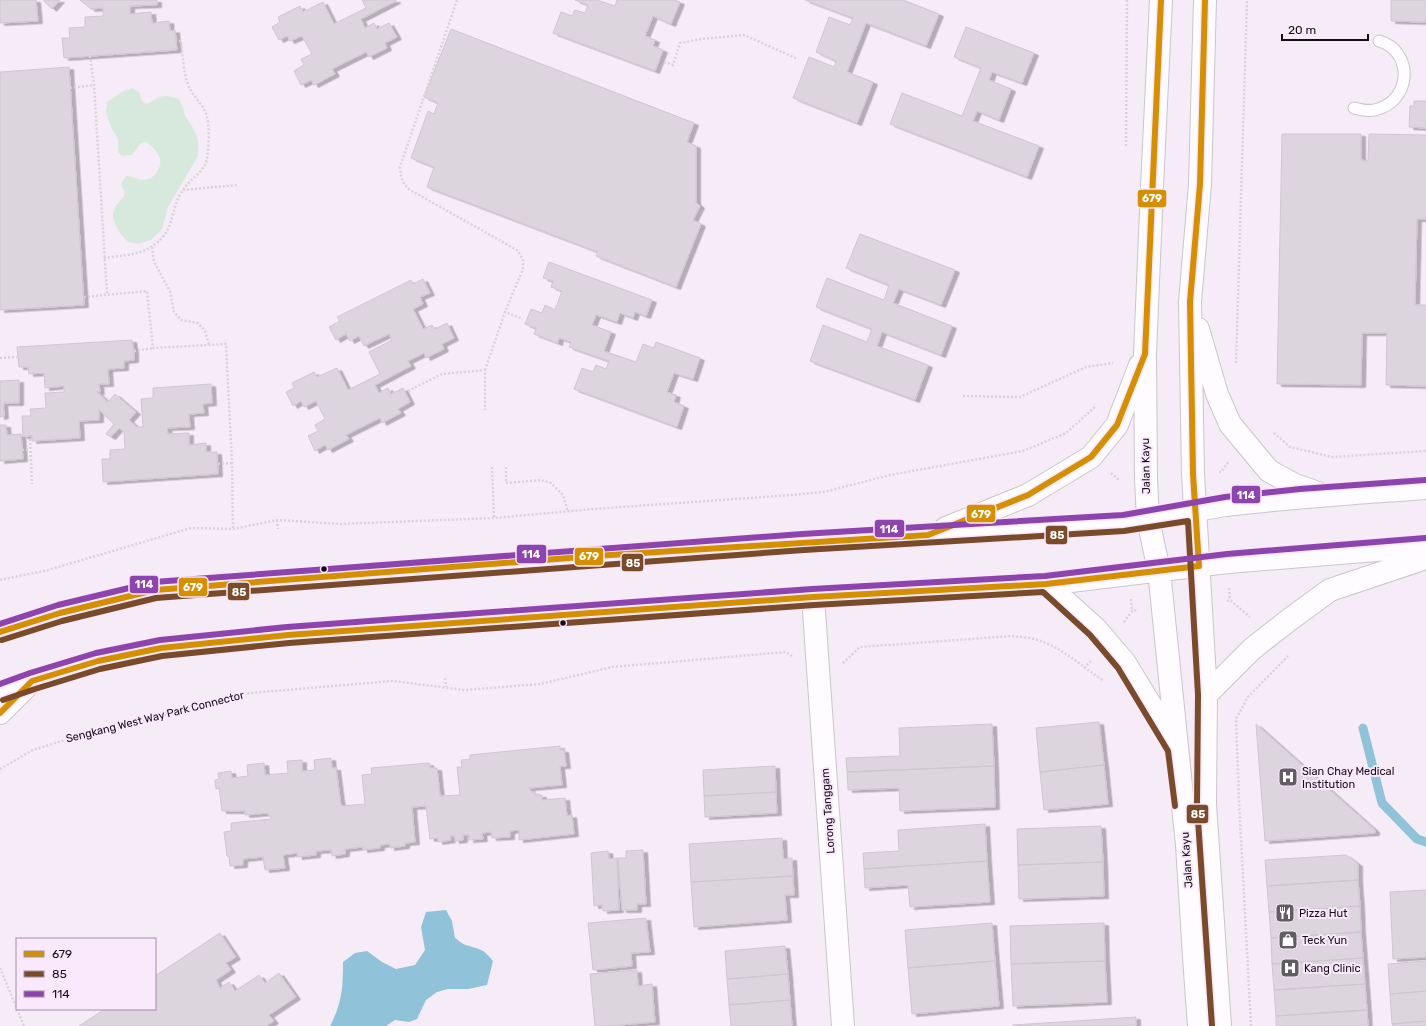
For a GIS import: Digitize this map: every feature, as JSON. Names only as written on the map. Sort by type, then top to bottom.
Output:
[{"type":"main road","name":"Jalan Kayu","points":[[1161,0],[1145,354],[1146,479],[1148,520],[1159,570],[1187,846],[1199,1026]]},
{"type":"main road","name":"Jalan Kayu","points":[[1205,0],[1200,184],[1190,302],[1193,474],[1206,695],[1205,804],[1220,1026]]},
{"type":"main road","points":[[1190,302],[1217,394],[1230,424],[1269,471],[1295,485],[1325,495]]},
{"type":"main road","points":[[928,535],[1028,495],[1091,457],[1117,426],[1145,354]]},
{"type":"main road","points":[[0,632],[60,613],[155,590],[595,556],[1124,523],[1148,520],[1225,505],[1325,495],[1426,488]]},
{"type":"main road","points":[[0,693],[32,681],[98,661],[162,648],[288,635],[813,597],[1046,584],[1228,562],[1426,546]]},
{"type":"main road","points":[[1206,695],[1252,650],[1289,620],[1330,590],[1426,558]]},
{"type":"main road","points":[[1046,584],[1096,629],[1125,663],[1176,748]]},
{"type":"main road","name":"Lorong Tanggam","points":[[813,597],[819,665],[843,1026]]},
{"type":"main road","points":[[0,713],[32,681]]},
{"type":"lane","points":[[1354,108],[1365,111],[1377,110],[1388,105],[1397,98],[1403,88],[1405,76],[1403,65],[1398,54],[1390,46],[1379,41]]},
{"type":"path","points":[[457,0],[400,168],[403,184],[410,190],[517,250],[523,259],[523,269],[505,312],[486,370],[485,410]]},
{"type":"path","points":[[1126,149],[1127,0]]},
{"type":"path","points":[[1236,367],[1247,0]]},
{"type":"path","points":[[664,62],[673,65],[680,43],[744,34],[798,58]]},
{"type":"path","points":[[104,258],[134,254],[152,247],[163,238],[170,226],[177,201],[182,190],[205,164],[209,152],[207,117],[200,102],[191,92],[186,76],[181,41],[176,41]]},
{"type":"path","points":[[90,56],[94,85],[107,294]]},
{"type":"path","points":[[70,88],[94,85]]},
{"type":"path","points":[[182,190],[237,185]]},
{"type":"path","points":[[152,247],[154,262],[170,291],[174,312],[181,320],[198,323],[205,331],[209,345]]},
{"type":"path","points":[[84,297],[147,291],[153,348]]},
{"type":"path","points":[[505,312],[523,319]]},
{"type":"path","points":[[134,351],[153,348],[226,344],[232,463],[233,529]]},
{"type":"path","points":[[0,358],[18,357]]},
{"type":"path","points":[[963,396],[1020,397],[1086,367],[1117,362]]},
{"type":"path","points":[[408,391],[442,374],[486,370]]},
{"type":"path","points":[[0,580],[48,570],[191,528],[233,529],[277,520],[340,524],[494,518],[593,509],[792,496],[824,492],[890,475],[1023,451],[1066,433],[1100,401]]},
{"type":"path","points":[[1272,432],[1290,447],[1332,457],[1426,451]]},
{"type":"path","points":[[30,439],[32,484]]},
{"type":"path","points":[[22,450],[30,450]]},
{"type":"path","points":[[218,464],[232,463]]},
{"type":"path","points":[[492,467],[494,518]]},
{"type":"path","points":[[506,467],[506,483],[541,480],[550,483],[563,495],[568,512]]},
{"type":"path","points":[[277,520],[278,529]]},
{"type":"path","name":"Sengkang West Way Park Connector","points":[[0,769],[33,750],[71,738],[151,719],[239,694],[392,682],[465,690],[540,684],[612,667],[786,652],[804,666],[819,665],[844,663],[860,647],[1012,636],[1032,638],[1048,644],[1068,655],[1084,668],[1109,684]]},
{"type":"path","points":[[1251,1026],[1236,719],[1248,697],[1289,655]]},
{"type":"path","points":[[445,678],[446,687]]},
{"type":"path","points":[[0,968],[16,1007]]},
{"type":"path","points":[[17,1010],[24,1026]]},
{"type":"green space","points":[[133,88],[140,93],[141,100],[146,104],[158,97],[164,96],[179,99],[185,116],[198,139],[198,156],[168,207],[162,229],[151,240],[138,244],[128,242],[119,232],[113,219],[113,213],[116,205],[125,194],[121,184],[126,176],[142,180],[150,178],[157,172],[160,161],[158,154],[153,147],[146,142],[141,143],[132,155],[122,156],[118,152],[118,139],[111,127],[106,112],[107,102],[122,92]]},
{"type":"water","points":[[446,910],[452,921],[455,938],[462,943],[484,952],[493,961],[487,985],[468,989],[448,989],[437,992],[426,1000],[417,1019],[409,1022],[395,1020],[386,1026],[330,1026],[337,1010],[341,995],[343,962],[355,953],[367,951],[382,962],[396,969],[415,965],[425,950],[421,927],[426,912]]},
{"type":"building","points":[[0,0],[36,0],[38,21],[0,23]]},
{"type":"building","points":[[44,0],[60,0],[52,9]]},
{"type":"building","points":[[80,0],[157,0],[157,5],[130,6],[130,14],[151,12],[152,23],[169,21],[170,31],[175,30],[177,50],[64,58],[62,38],[70,38],[69,28],[85,27],[85,17],[103,16],[103,8],[91,9]]},
{"type":"building","points":[[362,0],[396,0],[361,19],[365,28],[374,23],[377,29],[389,23],[397,37],[385,43],[387,48],[369,57],[366,52],[332,69],[335,74],[314,85],[311,80],[301,85],[294,71],[304,65],[301,59],[312,54],[302,36],[290,41],[287,36],[279,40],[272,27],[280,22],[278,17],[300,6],[303,12],[323,2],[334,24],[366,8]]},
{"type":"building","points":[[575,0],[597,0],[615,6],[617,0],[674,0],[680,2],[671,24],[653,16],[645,36],[655,40],[653,46],[663,50],[655,71],[553,33],[561,12],[572,16],[575,10],[585,13],[588,5]]},
{"type":"building","points":[[805,0],[903,0],[939,14],[926,46],[866,23],[847,72],[873,82],[857,123],[793,98],[809,57],[834,67],[836,61],[816,52],[829,17],[850,25],[853,18]]},
{"type":"building","points":[[1391,0],[1426,0],[1426,22],[1391,21]]},
{"type":"building","points":[[966,27],[1034,53],[1022,83],[992,72],[989,80],[1011,89],[999,120],[977,111],[973,121],[1039,146],[1027,177],[890,124],[902,93],[962,116],[981,68],[954,57]]},
{"type":"building","points":[[451,29],[694,123],[687,142],[696,146],[696,202],[700,206],[693,220],[701,224],[676,287],[596,256],[598,252],[427,187],[434,167],[411,158],[428,111],[434,114],[438,103],[424,97]]},
{"type":"building","points":[[69,67],[84,305],[0,310],[0,72]]},
{"type":"building","points":[[1414,101],[1426,101],[1426,128],[1409,127],[1410,106],[1414,106]]},
{"type":"building","points":[[1282,134],[1361,134],[1361,160],[1368,161],[1369,134],[1426,135],[1426,219],[1417,219],[1415,305],[1426,305],[1426,386],[1386,385],[1387,333],[1362,333],[1361,385],[1277,384]]},
{"type":"building","points":[[860,234],[955,270],[941,305],[899,289],[893,303],[952,326],[941,355],[882,332],[877,346],[928,365],[915,400],[810,361],[823,325],[867,342],[872,329],[816,307],[827,278],[884,300],[889,285],[846,268]]},
{"type":"building","points":[[549,262],[652,300],[646,316],[635,312],[633,318],[620,313],[617,322],[596,315],[592,325],[611,332],[604,351],[636,362],[643,344],[654,348],[656,342],[700,358],[693,379],[674,373],[667,392],[676,395],[674,402],[684,406],[677,427],[574,389],[582,368],[593,372],[596,365],[606,369],[609,361],[569,347],[571,342],[559,338],[558,343],[534,334],[536,328],[525,324],[531,309],[542,313],[545,305],[555,310],[562,291],[551,287],[553,281],[543,278]]},
{"type":"building","points":[[423,279],[430,293],[420,297],[423,304],[413,309],[423,329],[432,325],[435,329],[447,323],[454,338],[442,344],[444,349],[426,358],[424,353],[408,361],[411,366],[375,385],[379,393],[388,388],[391,394],[403,388],[410,402],[398,409],[401,413],[382,423],[380,418],[346,435],[349,439],[328,450],[325,445],[315,451],[308,436],[318,431],[315,425],[325,419],[316,401],[304,407],[301,401],[293,406],[286,392],[294,388],[292,383],[314,372],[317,377],[337,368],[348,390],[380,374],[369,352],[392,340],[389,334],[364,346],[359,336],[350,341],[346,334],[336,340],[329,327],[340,321],[337,317],[411,280],[413,284]]},
{"type":"building","points":[[132,340],[134,360],[124,361],[124,368],[108,369],[109,384],[99,384],[100,392],[97,392],[108,402],[115,394],[136,412],[129,420],[137,427],[143,427],[141,399],[153,398],[153,388],[211,384],[212,403],[203,404],[204,413],[189,414],[190,427],[167,428],[168,434],[189,433],[189,445],[206,443],[206,452],[217,452],[218,474],[103,482],[102,459],[110,459],[110,450],[125,449],[124,432],[119,428],[111,437],[106,434],[114,424],[99,410],[99,420],[79,421],[80,438],[32,441],[32,436],[23,436],[22,416],[31,416],[30,409],[46,408],[45,393],[64,392],[64,386],[45,388],[44,373],[29,374],[28,367],[19,367],[17,347]]},
{"type":"building","points":[[19,380],[19,403],[3,403],[4,416],[0,417],[0,381]]},
{"type":"building","points":[[0,425],[6,425],[7,435],[21,434],[23,459],[0,461]]},
{"type":"building","points":[[1099,722],[1104,765],[1040,772],[1036,728]]},
{"type":"building","points":[[992,724],[994,766],[847,772],[846,758],[900,756],[899,728]]},
{"type":"building","name":"Sian Chay Medical Institution","points":[[1256,724],[1375,830],[1375,833],[1265,841]]},
{"type":"building","points":[[560,746],[560,750],[564,750],[566,766],[560,766],[562,785],[530,788],[531,792],[535,792],[535,795],[542,795],[542,800],[565,798],[567,816],[572,815],[574,834],[519,840],[519,830],[510,831],[510,837],[492,838],[491,832],[482,833],[483,839],[469,840],[469,835],[463,835],[463,840],[455,841],[454,836],[450,836],[451,840],[438,842],[438,838],[430,839],[426,806],[412,807],[415,842],[405,843],[405,846],[390,848],[390,844],[380,845],[380,848],[363,850],[363,847],[345,849],[345,854],[332,856],[331,850],[316,851],[316,855],[298,857],[297,853],[283,855],[285,868],[265,870],[263,857],[243,859],[243,865],[230,866],[229,857],[227,856],[224,832],[231,831],[231,823],[271,819],[268,813],[245,815],[245,811],[222,811],[219,788],[216,789],[215,780],[219,779],[218,773],[231,771],[232,778],[248,776],[247,765],[264,763],[265,775],[288,773],[287,761],[302,760],[302,771],[315,770],[314,760],[331,758],[332,768],[336,768],[341,806],[365,804],[362,775],[372,774],[371,768],[429,763],[430,768],[437,768],[440,796],[460,795],[457,767],[462,767],[461,760],[470,759],[470,755]]},
{"type":"building","points":[[1104,765],[1108,804],[1044,810],[1040,772]]},
{"type":"building","points":[[775,766],[776,792],[704,796],[703,770]]},
{"type":"building","points":[[994,766],[995,807],[900,811],[899,788],[848,790],[847,772]]},
{"type":"building","points":[[776,792],[777,813],[705,817],[704,796]]},
{"type":"building","points":[[985,824],[987,861],[864,869],[863,853],[899,851],[898,830]]},
{"type":"building","points":[[1101,826],[1103,862],[1018,865],[1017,829]]},
{"type":"building","points":[[782,838],[783,859],[792,858],[793,876],[691,882],[689,844]]},
{"type":"building","points":[[643,850],[646,904],[637,904],[637,910],[622,910],[618,858],[626,858],[626,851]]},
{"type":"building","points":[[608,851],[609,859],[617,858],[619,910],[603,911],[602,905],[594,906],[591,853]]},
{"type":"building","points":[[1346,855],[1358,864],[1358,880],[1267,886],[1265,860]]},
{"type":"building","points":[[987,861],[990,902],[910,907],[908,885],[865,888],[864,869]]},
{"type":"building","points":[[1103,862],[1104,896],[1019,899],[1018,865]]},
{"type":"building","points":[[793,876],[794,895],[785,895],[787,920],[694,927],[691,882]]},
{"type":"building","points":[[1358,880],[1360,906],[1269,912],[1267,886]]},
{"type":"building","points":[[1426,890],[1426,957],[1393,959],[1390,892]]},
{"type":"building","points":[[1360,906],[1361,932],[1271,938],[1269,912]]},
{"type":"building","points":[[646,918],[650,952],[631,953],[632,966],[593,970],[588,923]]},
{"type":"building","points":[[992,923],[995,961],[908,968],[905,930]]},
{"type":"building","points":[[1104,923],[1105,961],[1011,964],[1010,926]]},
{"type":"building","points":[[1361,932],[1363,958],[1272,964],[1271,938]]},
{"type":"building","points":[[220,933],[236,957],[226,963],[231,970],[216,980],[220,988],[229,982],[235,991],[259,975],[265,983],[279,973],[296,997],[269,1015],[274,1021],[266,1026],[79,1026],[103,1010],[156,1010],[156,975]]},
{"type":"building","points":[[785,946],[788,974],[727,979],[725,951]]},
{"type":"building","points":[[1363,958],[1365,984],[1274,990],[1272,964]]},
{"type":"building","points":[[995,961],[999,1006],[912,1014],[908,968]]},
{"type":"building","points":[[1105,961],[1107,1002],[1013,1006],[1011,964]]},
{"type":"building","points":[[1426,961],[1426,991],[1390,994],[1388,964]]},
{"type":"building","points":[[637,970],[638,986],[652,984],[655,1022],[595,1026],[590,974]]},
{"type":"building","points":[[788,974],[790,1000],[729,1005],[727,979]]},
{"type":"building","points":[[1365,984],[1367,1010],[1276,1016],[1274,990]]},
{"type":"building","points":[[1426,991],[1426,1021],[1392,1024],[1390,994]]},
{"type":"building","points":[[790,1000],[792,1026],[731,1026],[729,1005]]},
{"type":"building","points":[[1367,1010],[1368,1026],[1276,1026],[1276,1016]]},
{"type":"building","points":[[1136,1017],[1136,1026],[1013,1026],[1013,1025]]},
{"type":"building","points":[[1426,1021],[1426,1026],[1393,1026],[1392,1024]]},
{"type":"waterway","points":[[1363,728],[1382,803],[1417,839],[1426,842]]},
{"type":"transit line","name":"679","points":[[0,632],[60,613],[155,590],[595,556],[928,535],[1028,495],[1091,457],[1117,425],[1145,354],[1161,0]]},
{"type":"transit line","name":"679","points":[[0,713],[32,681],[98,661],[161,648],[288,635],[813,597],[1046,584],[1199,566],[1193,474],[1190,302],[1200,184],[1205,0]]},
{"type":"transit line","name":"114","points":[[0,624],[58,605],[154,582],[802,534],[1123,515],[1225,497],[1300,489],[1425,480]]},
{"type":"transit line","name":"85","points":[[2,640],[62,621],[156,598],[804,550],[1124,531],[1188,521],[1198,695],[1197,805],[1212,1026]]},
{"type":"transit line","name":"114","points":[[0,684],[30,673],[96,653],[160,640],[287,627],[812,589],[1045,576],[1227,554],[1425,538]]},
{"type":"transit line","name":"85","points":[[3,700],[100,669],[162,656],[289,643],[814,605],[1043,592],[1090,635],[1118,668],[1168,751],[1175,806]]},
{"type":"place","name":"Sian Chay Medical Institution","points":[[1288,777]]},
{"type":"place","name":"Pizza Hut","points":[[1285,913]]},
{"type":"place","name":"Teck Yun","points":[[1288,940]]},
{"type":"place","name":"Kang Clinic","points":[[1290,968]]}]
